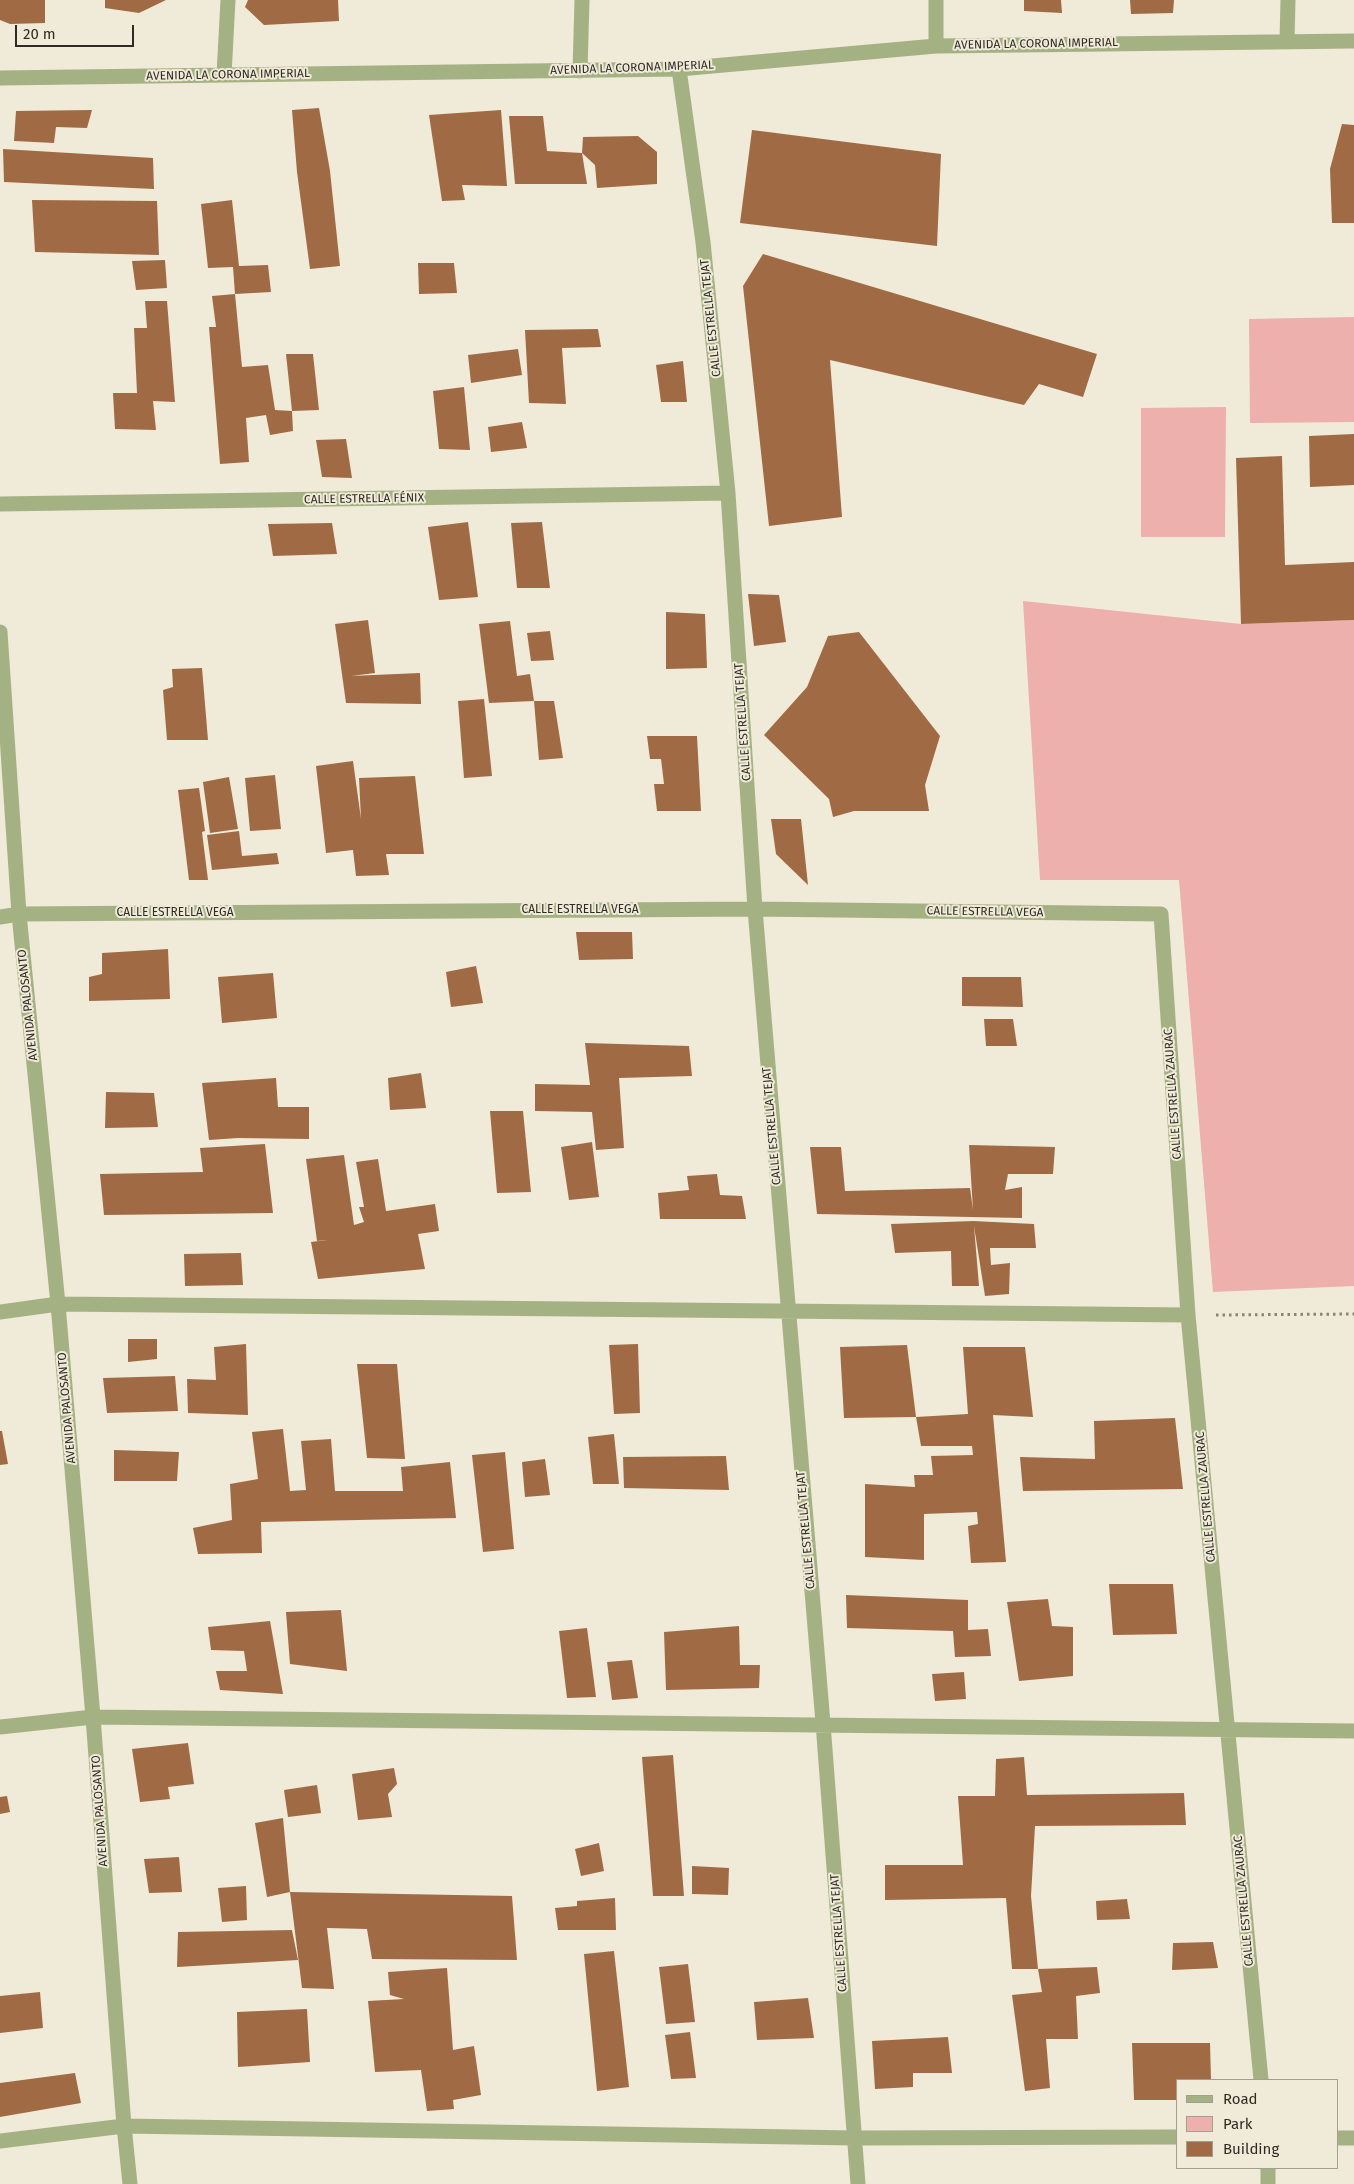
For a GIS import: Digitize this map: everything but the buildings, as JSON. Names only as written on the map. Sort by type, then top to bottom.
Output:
[{"type":"street","points":[[224,75],[228,0]]},
{"type":"street","points":[[580,71],[582,0]]},
{"type":"street","points":[[936,0],[936,46]]},
{"type":"street","points":[[1287,41],[1288,0]]},
{"type":"street","name":"AVENIDA LA CORONA IMPERIAL","points":[[0,78],[679,69],[936,46],[1354,41]]},
{"type":"street","name":"CALLE ESTRELLA TEJAT","points":[[679,69],[703,242],[728,493],[755,909],[787,1311],[824,1723],[858,2184]]},
{"type":"street","name":"CALLE ESTRELLA FÉNIX","points":[[0,504],[728,493]]},
{"type":"street","name":"AVENIDA PALOSANTO","points":[[0,632],[19,914],[58,1304],[130,2184]]},
{"type":"street","name":"CALLE ESTRELLA VEGA","points":[[0,917],[19,914],[755,909],[1161,914]]},
{"type":"street","name":"CALLE ESTRELLA ZAURAC","points":[[1161,914],[1188,1315],[1261,2079]]},
{"type":"street","points":[[0,1312],[58,1304],[1188,1315]]},
{"type":"street","points":[[0,1727],[93,1717],[824,1723],[1228,1730],[1354,1730]]},
{"type":"street","points":[[0,2141],[124,2126],[855,2138],[1176,2137]]},
{"type":"street","points":[[1339,2138],[1354,2138]]},
{"type":"street","points":[[1268,2169],[1268,2184]]},
{"type":"path","points":[[1188,1315],[1354,1314]]},
{"type":"green space","points":[[1354,317],[1354,422],[1250,423],[1249,319]]},
{"type":"green space","points":[[1226,407],[1225,537],[1141,537],[1141,408]]},
{"type":"green space","points":[[1023,601],[1241,624],[1354,620],[1354,1286],[1213,1292],[1179,880],[1040,880]]}]
